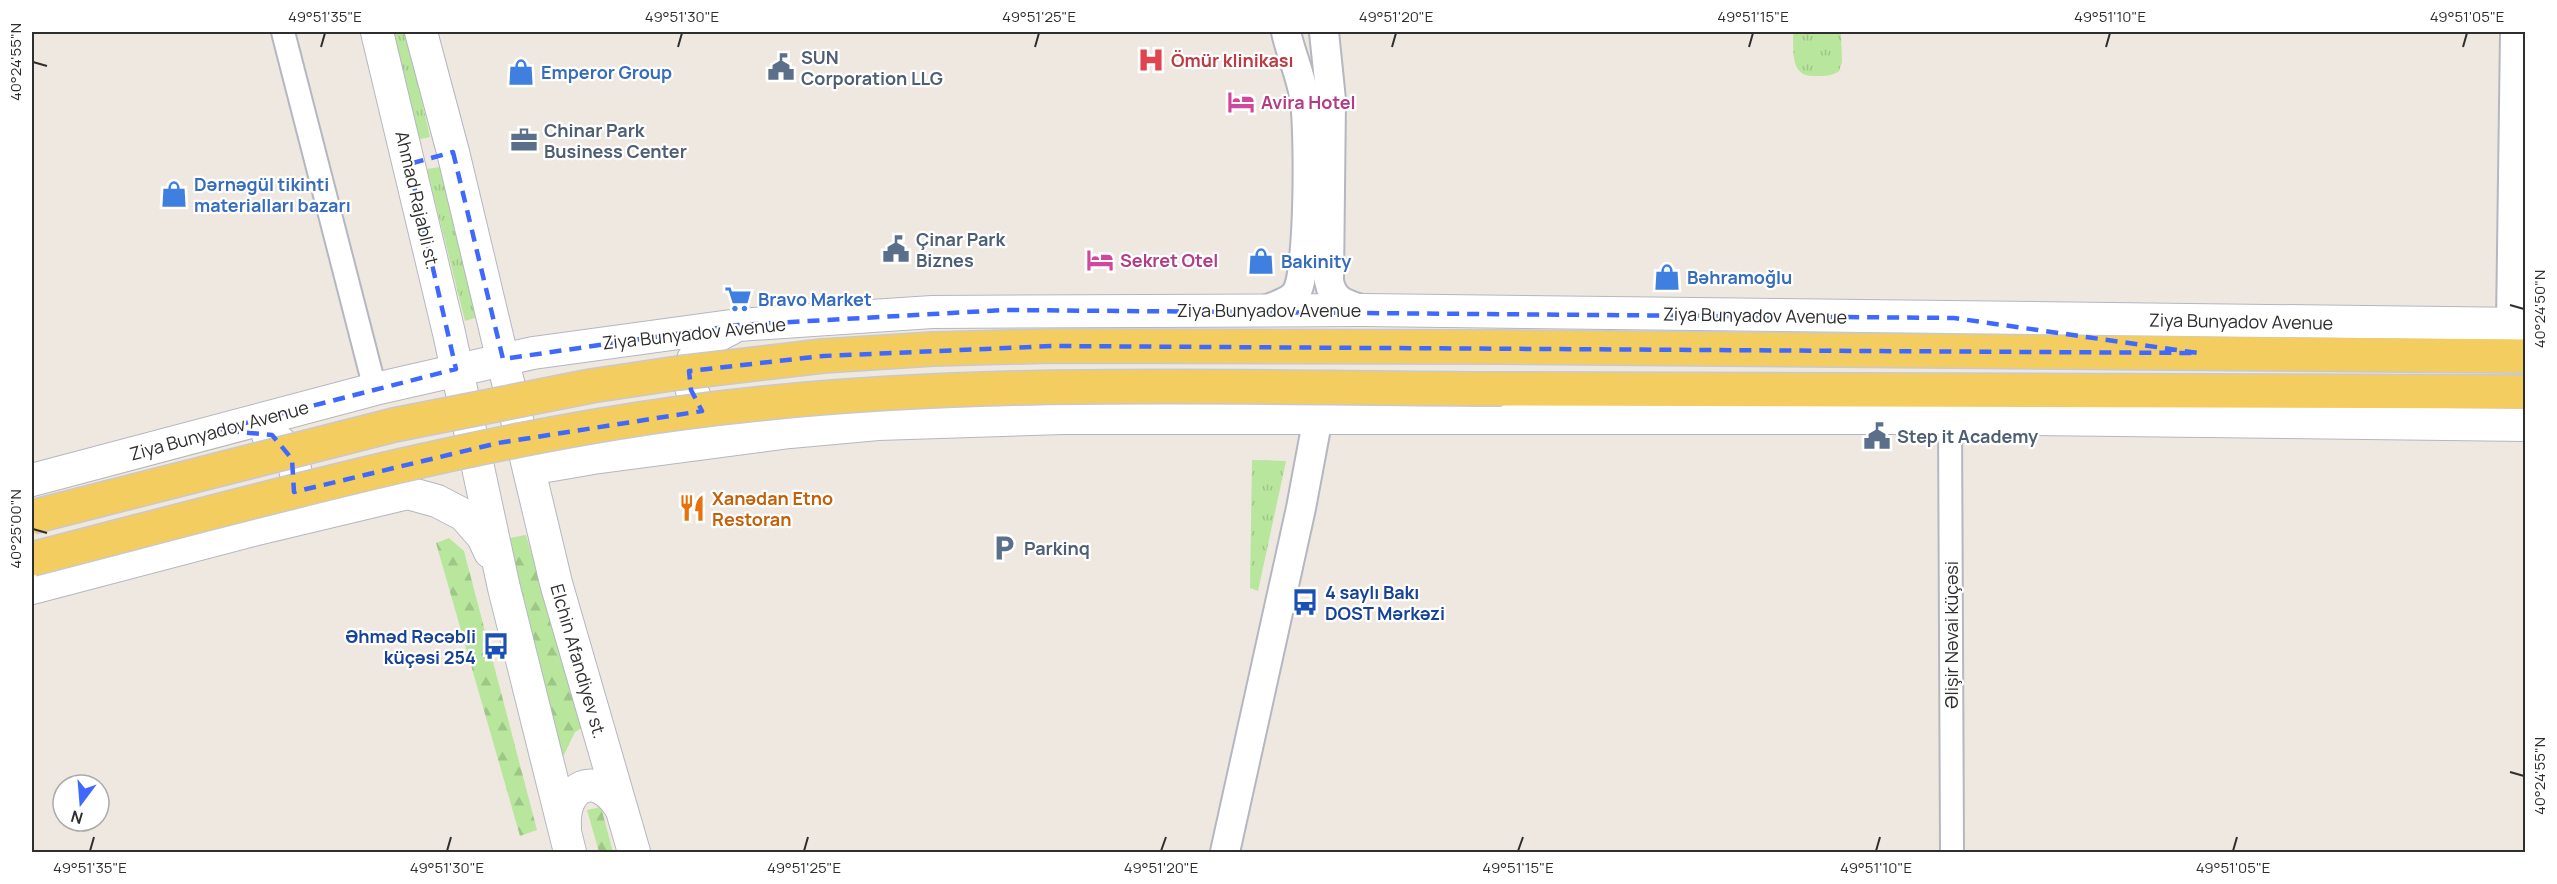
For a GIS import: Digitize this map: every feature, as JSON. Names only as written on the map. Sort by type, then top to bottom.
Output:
[{"type":"main road","name":"Ahmad Rajabli st.","points":[[377,32],[456,369],[504,588]]},
{"type":"main road","points":[[421,32],[453,152],[502,359]]},
{"type":"main road","points":[[409,164],[453,152]]},
{"type":"main road","name":"Ziya Bunyadov Avenue","points":[[32,480],[375,389],[502,359],[738,325],[942,312],[1364,310],[2518,324]]},
{"type":"main road","points":[[1593,347],[1954,318],[2198,353]]},
{"type":"main road","points":[[738,325],[700,348],[692,361],[691,390],[705,415],[720,425],[771,434]]},
{"type":"main road","name":"Ziya Bunyadov Avenue","points":[[32,517],[394,425],[579,388],[678,372],[823,356],[933,349],[1052,346],[1593,347],[2526,356]]},
{"type":"main road","name":"Elchin Afandiyev st.","points":[[502,359],[556,583],[633,852]]},
{"type":"main road","points":[[32,560],[404,463],[498,443],[681,413],[824,399],[1047,388],[2526,392]]},
{"type":"main road","points":[[1590,389],[1950,418],[2198,391]]},
{"type":"main road","points":[[529,469],[771,434],[878,424],[992,420],[1318,417],[1950,418],[2526,425]]},
{"type":"main road","points":[[218,430],[253,431],[272,435],[292,459],[296,487],[290,500],[277,514],[253,530]]},
{"type":"main road","points":[[32,588],[253,530],[408,494],[437,501],[469,520],[483,537],[504,588],[569,848]]},
{"type":"main road","points":[[569,848],[564,812],[571,794],[578,789],[597,785],[607,790],[621,807]]},
{"type":"street","points":[[283,32],[375,389]]},
{"type":"street","points":[[1324,32],[1331,100],[1329,281],[1331,293],[1338,301],[1364,310]]},
{"type":"street","points":[[2515,32],[2518,324]]},
{"type":"street","points":[[1265,310],[1290,299],[1298,292],[1304,263],[1308,132],[1305,100],[1290,34]]},
{"type":"street","points":[[1225,852],[1301,508],[1318,417]]},
{"type":"street","name":"Əlişir Nəvai küçəsi","points":[[1950,418],[1952,852]]},
{"type":"highlighted area","points":[[453,152],[503,359],[738,325],[1005,310],[1954,318],[2198,353],[1052,346],[823,356],[689,371],[691,390],[702,411],[498,443],[294,492],[292,459],[272,435],[218,430],[456,369],[409,164]]},
{"type":"green space","points":[[391,32],[406,32],[430,137],[416,140]]},
{"type":"green space","points":[[1793,32],[1841,32],[1842,62],[1839,71],[1822,76],[1807,75],[1801,72],[1795,61]]},
{"type":"green space","points":[[440,167],[478,317],[465,321],[427,169]]},
{"type":"green space","points":[[1252,460],[1286,461],[1258,591],[1250,588]]},
{"type":"green space","points":[[526,535],[584,727],[575,732],[562,759],[509,538]]},
{"type":"green space","points":[[449,538],[464,551],[537,830],[520,836],[436,543]]},
{"type":"green space","points":[[601,807],[613,852],[599,852],[587,810]]},
{"type":"place","name":"Ömür klinikası","points":[[1151,60]]},
{"type":"place","name":"SUN Corporation LLG","points":[[781,67]]},
{"type":"place","name":"Emperor Group","points":[[521,72]]},
{"type":"place","name":"Avira Hotel","points":[[1241,102]]},
{"type":"place","name":"Chinar Park Business Center","points":[[524,140]]},
{"type":"place","name":"Dərnəgül tikinti materialları bazarı","points":[[174,194]]},
{"type":"place","name":"Çinar Park Biznes","points":[[896,249]]},
{"type":"place","name":"Sekret Otel","points":[[1100,260]]},
{"type":"place","name":"Bakinity","points":[[1261,261]]},
{"type":"place","name":"Bəhramoğlu","points":[[1667,277]]},
{"type":"place","name":"Bravo Market","points":[[738,299]]},
{"type":"place","name":"Step it Academy","points":[[1877,436]]},
{"type":"place","name":"Xanədan Etno Restoran","points":[[692,508]]},
{"type":"place","name":"Parkinq","points":[[1004,548]]},
{"type":"place","name":"4 saylı Bakı DOST Mərkəzi","points":[[1305,602]]},
{"type":"place","name":"Əhməd Rəcəbli küçəsi 254","points":[[496,646]]}]
